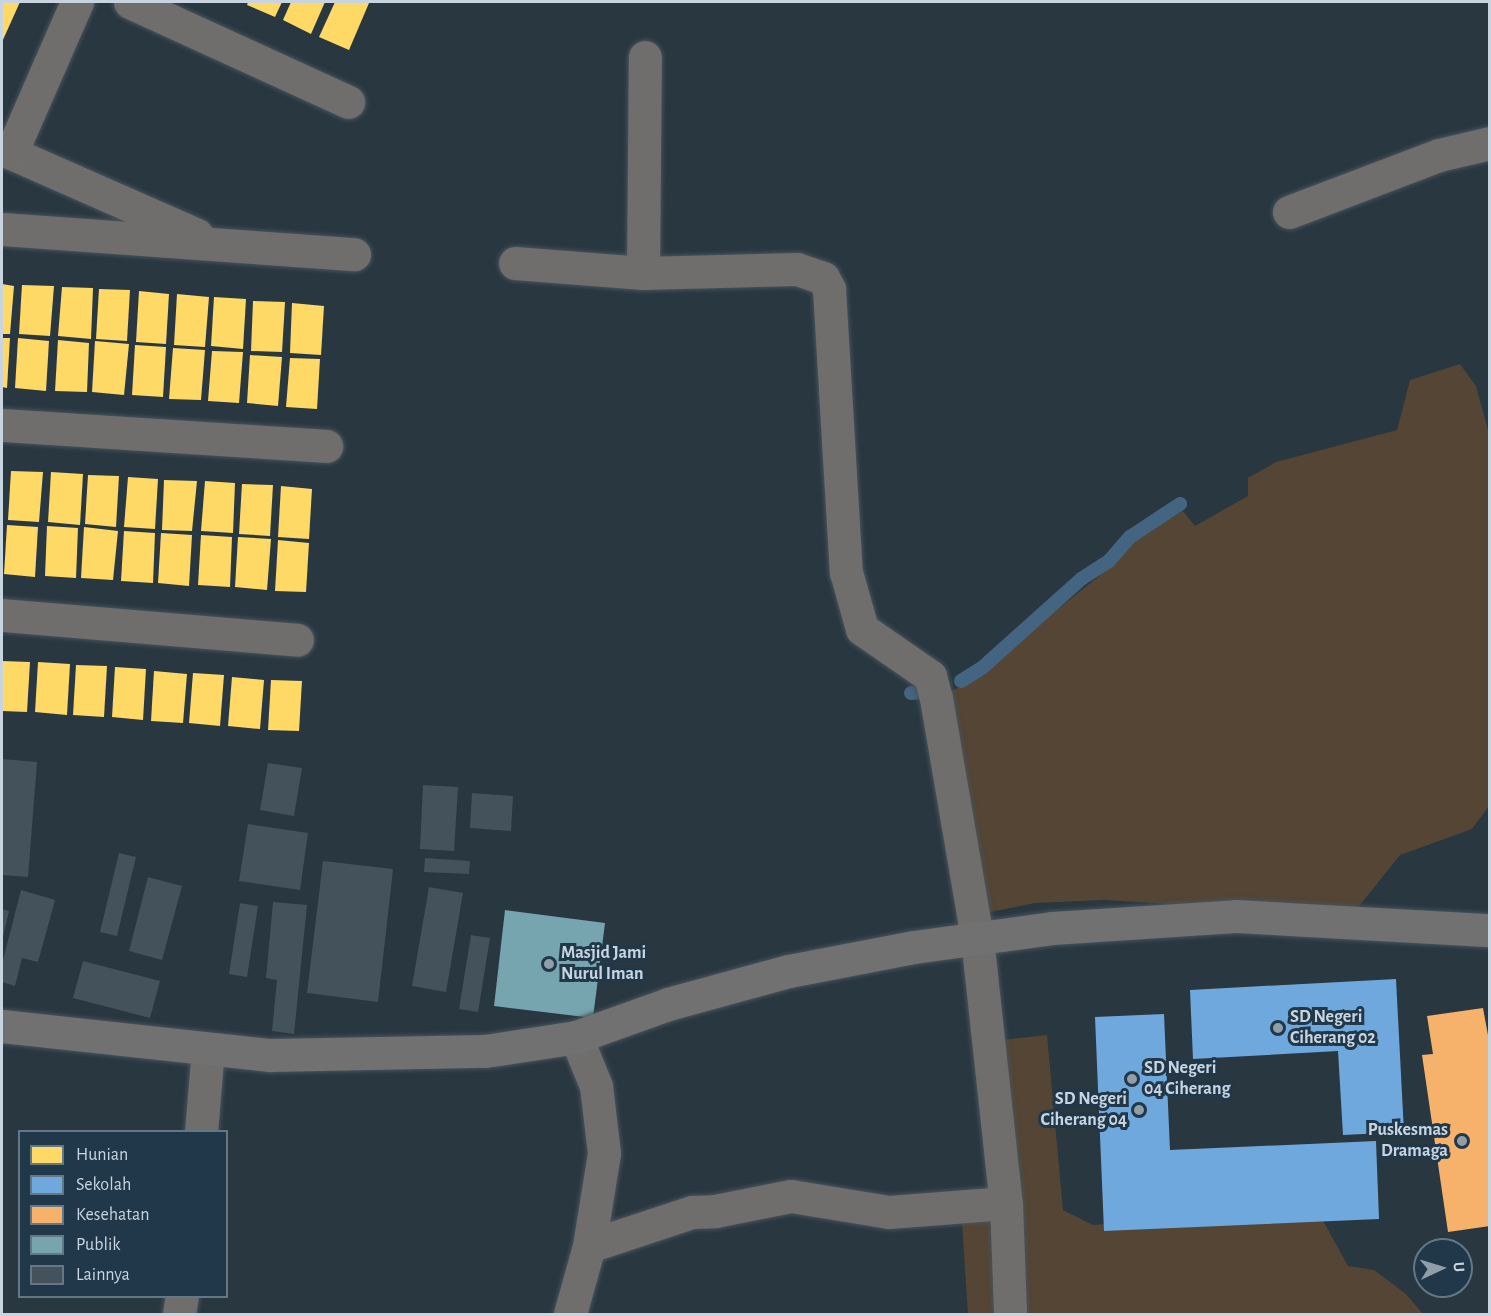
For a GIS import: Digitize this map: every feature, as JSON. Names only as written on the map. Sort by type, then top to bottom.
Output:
[{"type":"street","points":[[77,2],[6,151],[219,245]]},
{"type":"street","points":[[130,2],[348,102]]},
{"type":"street","points":[[643,273],[645,57]]},
{"type":"street","points":[[1289,212],[1439,155],[1490,143]]},
{"type":"street","points":[[2,229],[354,254]]},
{"type":"street","points":[[515,263],[643,273],[797,269],[815,273],[826,283],[846,572],[862,628],[930,676],[977,938],[1006,1203],[1010,1314]]},
{"type":"street","points":[[2,425],[326,446]]},
{"type":"street","points":[[2,615],[297,640]]},
{"type":"street","points":[[2,1026],[270,1055],[380,1056],[485,1051],[576,1037],[668,1004],[789,971],[977,938],[1097,922],[1236,915],[1490,930]]},
{"type":"street","points":[[570,1314],[589,1246],[604,1152],[597,1086],[576,1037]]},
{"type":"street","points":[[201,1130],[208,1049]]},
{"type":"street","points":[[589,1246],[692,1212],[716,1211],[791,1196],[889,1212],[1006,1203]]},
{"type":"street","points":[[179,1314],[182,1298]]},
{"type":"shaded area","points":[[1460,364],[1476,386],[1490,437],[1489,806],[1472,829],[1400,855],[1352,915],[1104,900],[1035,903],[980,914],[947,694],[989,670],[1012,646],[1114,564],[1135,538],[1183,511],[1195,526],[1248,496],[1248,478],[1276,462],[1397,430],[1410,380]]},
{"type":"shaded area","points":[[1047,1035],[1063,1210],[1093,1225],[1315,1206],[1348,1266],[1374,1270],[1406,1294],[1423,1314],[968,1314],[960,1193],[988,1193],[974,1043]]},
{"type":"building: Hunian","points":[[2,2],[20,2],[2,42]]},
{"type":"building: Hunian","points":[[248,2],[282,2],[275,17],[247,5]]},
{"type":"building: Hunian","points":[[291,2],[325,2],[311,34],[283,20]]},
{"type":"building: Hunian","points":[[335,2],[369,3],[349,50],[319,37]]},
{"type":"building: Hunian","points":[[2,284],[14,286],[10,334],[2,334]]},
{"type":"building: Hunian","points":[[22,285],[54,286],[50,336],[19,334]]},
{"type":"building: Hunian","points":[[62,287],[93,288],[91,339],[58,336]]},
{"type":"building: Hunian","points":[[99,289],[130,290],[127,341],[96,339]]},
{"type":"building: Hunian","points":[[139,291],[169,294],[166,344],[136,342]]},
{"type":"building: Hunian","points":[[177,294],[209,297],[205,347],[174,345]]},
{"type":"building: Hunian","points":[[214,297],[246,299],[243,349],[211,346]]},
{"type":"building: Hunian","points":[[253,301],[285,302],[282,352],[251,351]]},
{"type":"building: Hunian","points":[[292,303],[324,306],[321,355],[290,353]]},
{"type":"building: Hunian","points":[[2,338],[10,338],[7,388],[2,387]]},
{"type":"building: Hunian","points":[[18,338],[49,341],[46,391],[15,388]]},
{"type":"building: Hunian","points":[[58,340],[89,343],[87,392],[55,391]]},
{"type":"building: Hunian","points":[[95,341],[129,344],[124,395],[92,392]]},
{"type":"building: Hunian","points":[[135,345],[166,347],[163,397],[132,395]]},
{"type":"building: Hunian","points":[[173,348],[205,350],[201,400],[169,399]]},
{"type":"building: Hunian","points":[[212,351],[243,352],[239,403],[208,401]]},
{"type":"building: Hunian","points":[[250,355],[282,357],[278,406],[247,403]]},
{"type":"building: Hunian","points":[[290,358],[320,359],[317,409],[286,407]]},
{"type":"building: Hunian","points":[[11,471],[43,472],[39,522],[8,520]]},
{"type":"building: Hunian","points":[[51,472],[83,474],[80,525],[48,522]]},
{"type":"building: Hunian","points":[[88,475],[119,476],[116,527],[85,524]]},
{"type":"building: Hunian","points":[[128,477],[158,479],[155,529],[124,527]]},
{"type":"building: Hunian","points":[[164,480],[197,481],[192,531],[162,530]]},
{"type":"building: Hunian","points":[[205,481],[235,483],[233,533],[201,531]]},
{"type":"building: Hunian","points":[[242,484],[273,485],[270,536],[239,534]]},
{"type":"building: Hunian","points":[[281,486],[312,489],[309,539],[278,537]]},
{"type":"building: Hunian","points":[[7,525],[38,527],[35,577],[4,574]]},
{"type":"building: Hunian","points":[[47,526],[78,528],[76,578],[45,576]]},
{"type":"building: Hunian","points":[[84,527],[118,531],[113,580],[81,578]]},
{"type":"building: Hunian","points":[[124,531],[155,533],[153,583],[121,581]]},
{"type":"building: Hunian","points":[[161,533],[192,535],[189,586],[158,583]]},
{"type":"building: Hunian","points":[[201,535],[232,537],[230,587],[198,585]]},
{"type":"building: Hunian","points":[[238,537],[271,539],[267,590],[235,587]]},
{"type":"building: Hunian","points":[[278,540],[309,543],[306,592],[275,591]]},
{"type":"building: Hunian","points":[[2,661],[30,662],[27,712],[2,711]]},
{"type":"building: Hunian","points":[[38,662],[70,664],[67,715],[35,712]]},
{"type":"building: Hunian","points":[[76,665],[107,666],[104,717],[73,715]]},
{"type":"building: Hunian","points":[[115,667],[146,669],[143,720],[112,717]]},
{"type":"building: Hunian","points":[[154,671],[187,674],[183,723],[151,721]]},
{"type":"building: Hunian","points":[[193,673],[224,675],[220,726],[189,723]]},
{"type":"building: Hunian","points":[[232,677],[264,680],[260,729],[228,726]]},
{"type":"building: Hunian","points":[[271,680],[302,681],[299,731],[268,730]]},
{"type":"building: Sekolah","points":[[1396,979],[1404,1132],[1343,1135],[1338,1051],[1193,1059],[1190,990]]},
{"type":"building: Sekolah","name":"SD Negeri 04 Ciherang","points":[[1164,1014],[1170,1150],[1376,1141],[1379,1219],[1104,1231],[1095,1017]]},
{"type":"building: Kesehatan","name":"Puskesmas Dramaga","points":[[1483,1008],[1490,1046],[1490,1226],[1448,1232],[1422,1055],[1433,1054],[1427,1016]]},
{"type":"building: Publik","name":"Masjid Jami Nurul Iman","points":[[505,910],[605,923],[593,1018],[494,1006]]},
{"type":"building: Lainnya","points":[[2,759],[37,762],[28,877],[2,875]]},
{"type":"building: Lainnya","points":[[268,763],[302,768],[294,816],[260,810]]},
{"type":"building: Lainnya","points":[[423,785],[458,787],[454,851],[420,849]]},
{"type":"building: Lainnya","points":[[472,793],[513,796],[511,831],[470,828]]},
{"type":"building: Lainnya","points":[[248,824],[308,833],[300,890],[239,881]]},
{"type":"building: Lainnya","points":[[119,853],[136,857],[117,936],[100,932]]},
{"type":"building: Lainnya","points":[[425,858],[470,861],[469,874],[424,872]]},
{"type":"building: Lainnya","points":[[323,861],[393,869],[378,1002],[307,993]]},
{"type":"building: Lainnya","points":[[148,877],[182,886],[162,960],[129,951]]},
{"type":"building: Lainnya","points":[[429,887],[463,893],[446,992],[412,986]]},
{"type":"building: Lainnya","points":[[21,890],[55,900],[38,962],[22,958],[15,986],[2,982],[2,964]]},
{"type":"building: Lainnya","points":[[273,902],[307,905],[294,1034],[272,1031],[277,980],[266,978]]},
{"type":"building: Lainnya","points":[[240,903],[258,906],[247,977],[229,974]]},
{"type":"building: Lainnya","points":[[2,909],[9,911],[2,941]]},
{"type":"building: Lainnya","points":[[471,935],[490,938],[478,1012],[459,1009]]},
{"type":"building: Lainnya","points":[[83,961],[160,981],[150,1018],[73,998]]},
{"type":"waterway","points":[[961,681],[983,667],[1081,579],[1109,561],[1130,537],[1180,504]]},
{"type":"waterway","points":[[911,693],[927,692]]},
{"type":"place","name":"Masjid Jami Nurul Iman","points":[[549,964]]},
{"type":"place","name":"SD Negeri Ciherang 02","points":[[1278,1028]]},
{"type":"place","name":"SD Negeri 04 Ciherang","points":[[1132,1079]]},
{"type":"place","name":"SD Negeri Ciherang 04","points":[[1139,1110]]},
{"type":"place","name":"Puskesmas Dramaga","points":[[1462,1141]]}]
